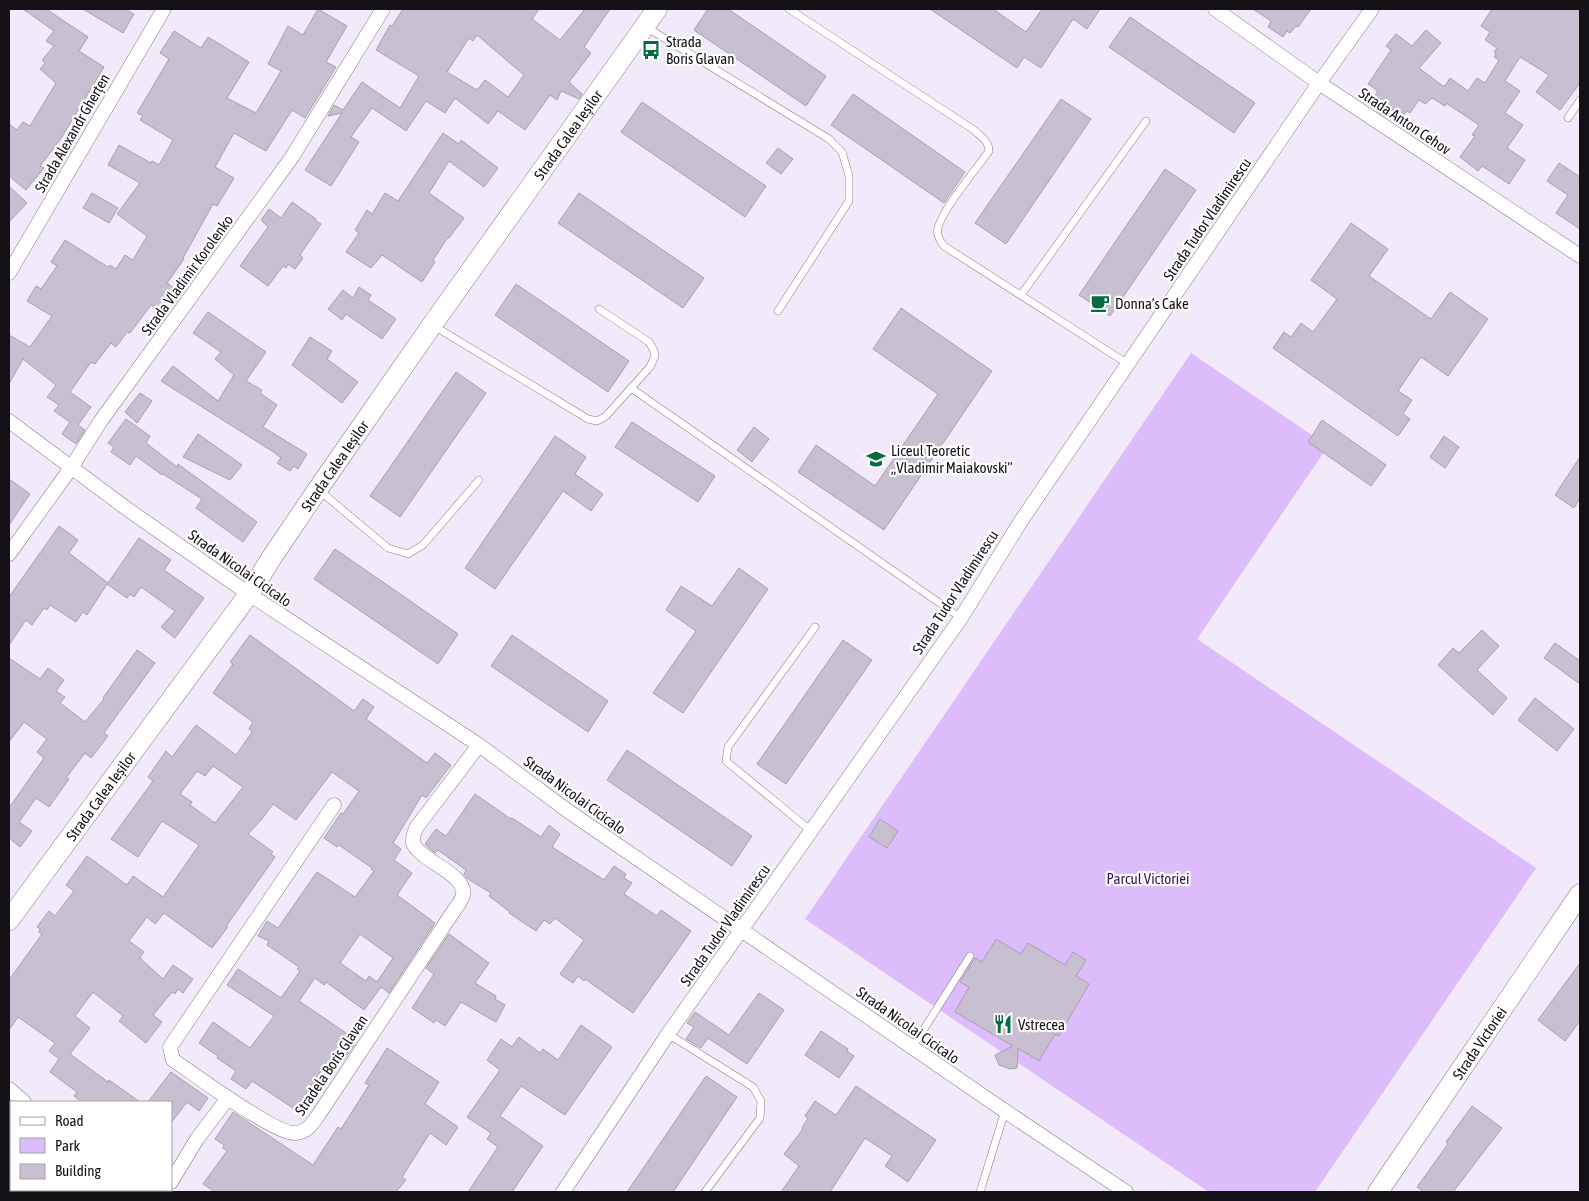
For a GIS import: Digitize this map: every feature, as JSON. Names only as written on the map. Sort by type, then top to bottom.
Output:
[{"type":"street","name":"Strada Alexandr Gherțen","points":[[9,273],[164,9]]},
{"type":"street","name":"Strada Vladimir Korolenko","points":[[9,554],[71,468],[100,422],[292,157],[383,9]]},
{"type":"street","name":"Strada Calea Ieșilor","points":[[9,920],[249,594],[318,489],[432,325],[657,9]]},
{"type":"street","name":"Strada Anton Cehov","points":[[1215,9],[1320,83],[1580,256]]},
{"type":"street","name":"Strada Tudor Vladimirescu","points":[[562,1192],[668,1034],[960,618],[1021,521],[1372,9]]},
{"type":"street","name":"Strada Nicolai Cicicalo","points":[[9,421],[130,511],[249,594],[479,745],[568,812],[1005,1112],[1126,1192]]},
{"type":"street","name":"Stradela Boris Glavan","points":[[334,805],[170,1047],[173,1060],[228,1098],[274,1127],[290,1134],[298,1134],[307,1130],[317,1117],[463,895],[462,887],[456,879],[418,850],[413,843],[413,837],[416,828],[479,745]]},
{"type":"street","name":"Strada Victoriei","points":[[1378,1192],[1580,894]]},
{"type":"street","points":[[9,1089],[23,1101]]},
{"type":"street","points":[[172,1180],[197,1139],[228,1098]]},
{"type":"lane","points":[[789,9],[974,130],[986,141],[989,151],[948,209],[937,229],[939,238],[944,246],[1128,364]]},
{"type":"lane","points":[[646,26],[829,138],[842,152],[849,176],[849,201],[778,311]]},
{"type":"lane","points":[[1568,118],[1580,100]]},
{"type":"lane","points":[[1021,295],[1146,121]]},
{"type":"lane","points":[[432,325],[588,419],[597,421],[606,416],[650,367],[656,356],[649,342],[599,309]]},
{"type":"lane","points":[[631,388],[960,618]]},
{"type":"lane","points":[[318,489],[388,548],[408,554],[423,545],[479,480]]},
{"type":"lane","points":[[810,830],[726,761],[728,747],[815,627]]},
{"type":"lane","points":[[912,1048],[970,956]]},
{"type":"lane","points":[[668,1034],[753,1087],[761,1101],[760,1118],[705,1192]]},
{"type":"lane","points":[[980,1192],[1005,1112]]},
{"type":"green space","name":"Parcul Victoriei","points":[[1191,353],[1328,446],[1197,639],[1536,868],[1315,1192],[1209,1192],[805,919]]},
{"type":"building","points":[[23,9],[46,9],[88,37],[79,51],[104,67],[60,140],[40,166],[44,168],[26,190],[9,176],[9,124],[17,130],[23,122],[30,126],[56,83],[40,69],[45,63],[42,60],[54,46],[46,41],[54,31]]},
{"type":"building","points":[[83,9],[125,9],[134,14],[123,33]]},
{"type":"building","points":[[318,9],[347,26],[326,62],[336,67],[305,118],[292,110],[266,151],[234,133],[215,167],[234,178],[217,206],[213,204],[184,259],[167,283],[174,288],[159,310],[151,305],[130,333],[127,332],[116,347],[111,343],[95,364],[91,362],[70,392],[91,407],[78,425],[85,430],[76,444],[62,434],[70,422],[54,411],[59,405],[47,397],[56,385],[23,359],[9,384],[9,335],[30,347],[52,316],[27,301],[36,286],[41,289],[57,266],[51,262],[65,240],[108,267],[110,265],[116,269],[125,255],[133,260],[147,236],[117,214],[140,183],[108,165],[119,145],[151,163],[152,161],[159,165],[173,140],[140,120],[143,116],[137,113],[169,59],[160,53],[174,31],[201,48],[208,37],[249,62],[227,98],[256,113],[281,71],[268,64],[288,26],[303,35]]},
{"type":"building","points":[[403,9],[539,9],[532,19],[560,40],[585,9],[610,9],[584,47],[591,53],[569,82],[582,94],[579,99],[561,91],[557,100],[550,95],[525,130],[498,111],[488,124],[455,98],[445,113],[426,101],[406,131],[372,108],[351,137],[359,142],[331,186],[305,170],[342,113],[328,116],[334,105],[343,110],[362,82],[400,108],[419,76],[376,50],[390,25],[392,26]],"holes":[[[477,35],[524,75],[508,97],[485,80],[477,90],[447,72],[469,38],[473,41]]]},
{"type":"building","points":[[708,9],[728,9],[826,76],[806,106],[694,30]]},
{"type":"building","points":[[930,9],[993,9],[1026,32],[1042,9],[1100,9],[1087,29],[1073,19],[1041,68],[1024,57],[1017,68]]},
{"type":"building","points":[[1253,9],[1311,9],[1298,27],[1296,26],[1290,33],[1287,31],[1283,37],[1268,27],[1271,21]]},
{"type":"building","points":[[1492,9],[1580,9],[1580,83],[1560,110],[1536,92],[1549,75],[1520,57],[1505,81],[1520,91],[1505,113],[1523,125],[1507,148],[1525,160],[1509,184],[1482,166],[1478,171],[1460,157],[1475,136],[1472,135],[1479,125],[1446,103],[1445,106],[1432,98],[1425,104],[1419,100],[1410,113],[1407,111],[1403,116],[1393,109],[1386,117],[1376,111],[1382,102],[1374,97],[1378,91],[1368,84],[1391,50],[1386,46],[1396,34],[1412,46],[1426,30],[1441,43],[1419,68],[1443,86],[1445,86],[1450,78],[1468,91],[1477,78],[1485,83],[1499,60],[1494,57],[1496,54],[1494,52],[1497,48],[1485,40],[1490,32],[1481,26]]},
{"type":"building","points":[[1130,17],[1255,103],[1234,133],[1109,47]]},
{"type":"building","points":[[853,94],[965,172],[944,203],[831,125]]},
{"type":"building","points":[[1061,99],[1091,119],[1006,244],[975,223]]},
{"type":"building","points":[[642,102],[766,186],[745,217],[621,132]]},
{"type":"building","points":[[443,133],[459,144],[461,140],[498,168],[484,187],[449,161],[429,193],[464,218],[448,237],[422,282],[382,255],[371,268],[346,252],[359,233],[355,230],[367,210],[372,214],[385,193],[398,201]]},
{"type":"building","points":[[778,148],[793,159],[781,174],[766,163]]},
{"type":"building","points":[[1559,163],[1580,177],[1580,229],[1556,213],[1568,195],[1547,181]]},
{"type":"building","points":[[1165,169],[1196,190],[1110,316],[1079,295]]},
{"type":"building","points":[[9,186],[27,203],[9,222]]},
{"type":"building","points":[[92,193],[118,208],[109,223],[83,208]]},
{"type":"building","points":[[579,193],[704,278],[683,308],[558,223]]},
{"type":"building","points":[[292,202],[321,224],[300,255],[303,258],[295,269],[288,264],[286,268],[283,266],[268,286],[240,266],[268,227],[261,220],[269,209],[281,218]]},
{"type":"building","points":[[1351,223],[1388,249],[1369,276],[1431,319],[1450,292],[1488,319],[1448,376],[1421,357],[1398,391],[1412,400],[1403,414],[1410,419],[1398,436],[1273,348],[1284,332],[1291,337],[1301,323],[1313,332],[1337,299],[1311,280]]},
{"type":"building","points":[[516,284],[629,361],[608,392],[495,315]]},
{"type":"building","points":[[359,287],[371,295],[368,300],[396,319],[382,339],[346,314],[342,320],[328,309],[343,290],[353,298]]},
{"type":"building","points":[[901,308],[992,371],[884,530],[798,472],[816,445],[875,486],[938,394],[873,349]]},
{"type":"building","points":[[208,312],[266,352],[246,381],[262,390],[260,393],[277,405],[263,427],[307,454],[298,469],[294,466],[290,471],[277,463],[281,458],[275,453],[161,381],[173,366],[218,401],[234,375],[215,359],[221,352],[193,333]]},
{"type":"building","points":[[310,337],[332,351],[327,359],[358,382],[342,403],[292,365]]},
{"type":"building","points":[[456,372],[486,393],[400,517],[370,496]]},
{"type":"building","points":[[140,393],[152,401],[137,423],[125,412]]},
{"type":"building","points":[[126,419],[150,436],[146,443],[177,467],[178,464],[257,522],[243,542],[196,508],[202,499],[162,475],[136,456],[130,465],[111,452],[114,447],[108,443]]},
{"type":"building","points":[[1322,420],[1386,465],[1371,486],[1308,442]]},
{"type":"building","points":[[632,422],[715,476],[698,502],[615,447]]},
{"type":"building","points":[[754,427],[769,439],[752,462],[737,450]]},
{"type":"building","points":[[198,434],[242,465],[230,480],[183,457]]},
{"type":"building","points":[[555,436],[586,457],[575,474],[603,494],[591,511],[563,491],[495,589],[465,568]]},
{"type":"building","points":[[1444,436],[1459,447],[1445,468],[1430,457]]},
{"type":"building","points":[[1580,457],[1580,498],[1574,508],[1555,495]]},
{"type":"building","points":[[9,479],[30,494],[9,525]]},
{"type":"building","points":[[59,526],[78,540],[69,553],[108,583],[139,538],[171,560],[164,570],[204,598],[175,638],[161,627],[175,611],[141,587],[134,597],[130,594],[127,598],[107,584],[87,615],[83,612],[76,622],[50,605],[47,610],[44,608],[32,625],[26,620],[9,645],[9,597]]},
{"type":"building","points":[[335,549],[458,634],[438,664],[314,579]]},
{"type":"building","points":[[739,568],[768,589],[683,713],[653,693],[696,631],[666,610],[681,586],[712,606]]},
{"type":"building","points":[[1482,630],[1499,646],[1477,670],[1507,698],[1493,715],[1438,665],[1453,648],[1459,653]]},
{"type":"building","points":[[250,635],[354,711],[363,699],[374,707],[366,719],[427,763],[435,753],[451,765],[426,798],[422,795],[393,843],[401,849],[394,860],[412,873],[397,895],[435,923],[389,993],[381,987],[364,1010],[326,982],[324,985],[315,978],[299,1001],[352,1037],[349,1040],[355,1044],[343,1061],[334,1055],[327,1065],[326,1063],[296,1110],[252,1081],[246,1089],[231,1079],[236,1071],[199,1043],[213,1022],[250,1048],[274,1016],[227,985],[238,969],[281,998],[300,971],[297,969],[299,967],[267,945],[269,941],[258,936],[267,921],[278,928],[317,872],[355,897],[374,871],[339,845],[337,847],[324,838],[359,791],[332,772],[296,820],[273,804],[248,834],[273,852],[271,854],[275,857],[212,948],[164,913],[155,924],[147,917],[129,941],[144,952],[140,957],[141,959],[163,979],[173,965],[193,979],[183,993],[178,989],[175,994],[172,992],[153,1015],[162,1022],[146,1043],[119,1021],[123,1016],[93,992],[75,1016],[90,1028],[70,1054],[108,1082],[109,1080],[139,1101],[81,1101],[74,1096],[77,1092],[50,1072],[59,1059],[49,1051],[55,1043],[18,1017],[9,1030],[9,980],[42,934],[37,927],[49,911],[55,916],[74,891],[66,885],[87,856],[127,885],[133,876],[163,897],[199,845],[162,821],[138,857],[111,839],[153,781],[148,777],[166,751],[172,757],[196,725],[236,755],[252,732],[249,729],[253,722],[213,693],[233,664],[230,662]],"holes":[[[213,766],[243,787],[215,823],[190,805],[192,802],[180,794],[197,771],[205,776]],[[360,934],[393,958],[377,982],[369,976],[366,981],[340,963]]]},
{"type":"building","points":[[512,635],[608,701],[588,732],[491,666]]},
{"type":"building","points":[[843,640],[872,660],[786,784],[757,764]]},
{"type":"building","points":[[1555,643],[1580,661],[1580,684],[1544,658]]},
{"type":"building","points":[[137,650],[155,663],[104,733],[108,736],[91,758],[85,753],[66,778],[69,779],[49,807],[36,798],[19,822],[32,831],[20,847],[9,838],[9,808],[44,758],[37,752],[47,739],[24,722],[9,742],[9,658],[40,679],[48,668],[64,680],[56,691],[65,697],[60,703],[85,722],[104,699]]},
{"type":"building","points":[[1535,698],[1574,729],[1557,751],[1518,720]]},
{"type":"building","points":[[627,750],[752,836],[732,866],[607,780]]},
{"type":"building","points":[[475,794],[541,837],[549,825],[560,834],[552,847],[604,880],[614,866],[626,874],[624,878],[632,883],[624,894],[657,916],[661,910],[691,931],[633,1013],[585,979],[584,981],[578,976],[573,983],[560,974],[584,940],[555,918],[550,924],[544,920],[536,931],[509,913],[489,896],[491,893],[468,879],[464,874],[466,870],[438,850],[435,853],[425,844],[436,829],[446,836]]},
{"type":"building","points":[[880,819],[898,831],[887,848],[869,837]]},
{"type":"building","points":[[449,934],[489,963],[475,983],[496,996],[495,999],[505,1005],[496,1022],[461,1002],[445,1026],[436,1020],[434,1023],[412,1008],[434,974],[426,968]]},
{"type":"building","points":[[996,939],[1021,954],[1028,943],[1065,965],[1073,952],[1086,960],[1076,976],[1089,984],[1059,1036],[1055,1034],[1039,1061],[1018,1048],[1017,1068],[1010,1069],[999,1065],[995,1055],[1013,1046],[955,1012],[969,987],[960,982],[975,958],[982,962]]},
{"type":"building","points":[[1580,963],[1580,1021],[1565,1041],[1538,1020]]},
{"type":"building","points":[[759,993],[784,1010],[747,1064],[708,1038],[701,1048],[686,1039],[694,1027],[687,1023],[695,1012],[729,1035]]},
{"type":"building","points":[[581,1025],[612,1047],[565,1115],[521,1086],[500,1116],[543,1146],[512,1192],[468,1192],[498,1147],[487,1139],[491,1133],[467,1117],[500,1070],[487,1060],[501,1039],[512,1047],[519,1037],[540,1053],[543,1049],[558,1060]]},
{"type":"building","points":[[821,1031],[848,1049],[847,1051],[854,1056],[839,1078],[805,1055]]},
{"type":"building","points":[[387,1048],[439,1082],[425,1104],[458,1127],[446,1145],[430,1133],[402,1177],[406,1180],[396,1192],[215,1192],[203,1184],[227,1151],[223,1148],[224,1145],[215,1139],[233,1112],[313,1165],[338,1127],[341,1129],[369,1085],[365,1083]]},
{"type":"building","points":[[171,1072],[208,1098],[199,1111],[187,1102],[172,1122],[172,1101],[149,1101]]},
{"type":"building","points":[[706,1076],[737,1097],[673,1192],[627,1192]]},
{"type":"building","points":[[856,1086],[936,1140],[908,1182],[885,1166],[892,1156],[865,1138],[830,1192],[781,1192],[799,1166],[784,1154],[803,1129],[808,1118],[805,1116],[815,1101],[836,1115]]},
{"type":"building","points":[[1472,1106],[1502,1128],[1453,1192],[1424,1192],[1417,1187]]},
{"type":"place","name":"Strada Boris Glavan","points":[[651,50]]},
{"type":"place","name":"Donna’s Cake","points":[[1100,303]]},
{"type":"place","name":"Liceul Teoretic „Vladimir Maiakovski”","points":[[876,459]]},
{"type":"place","name":"Vstrecea","points":[[1003,1024]]}]
